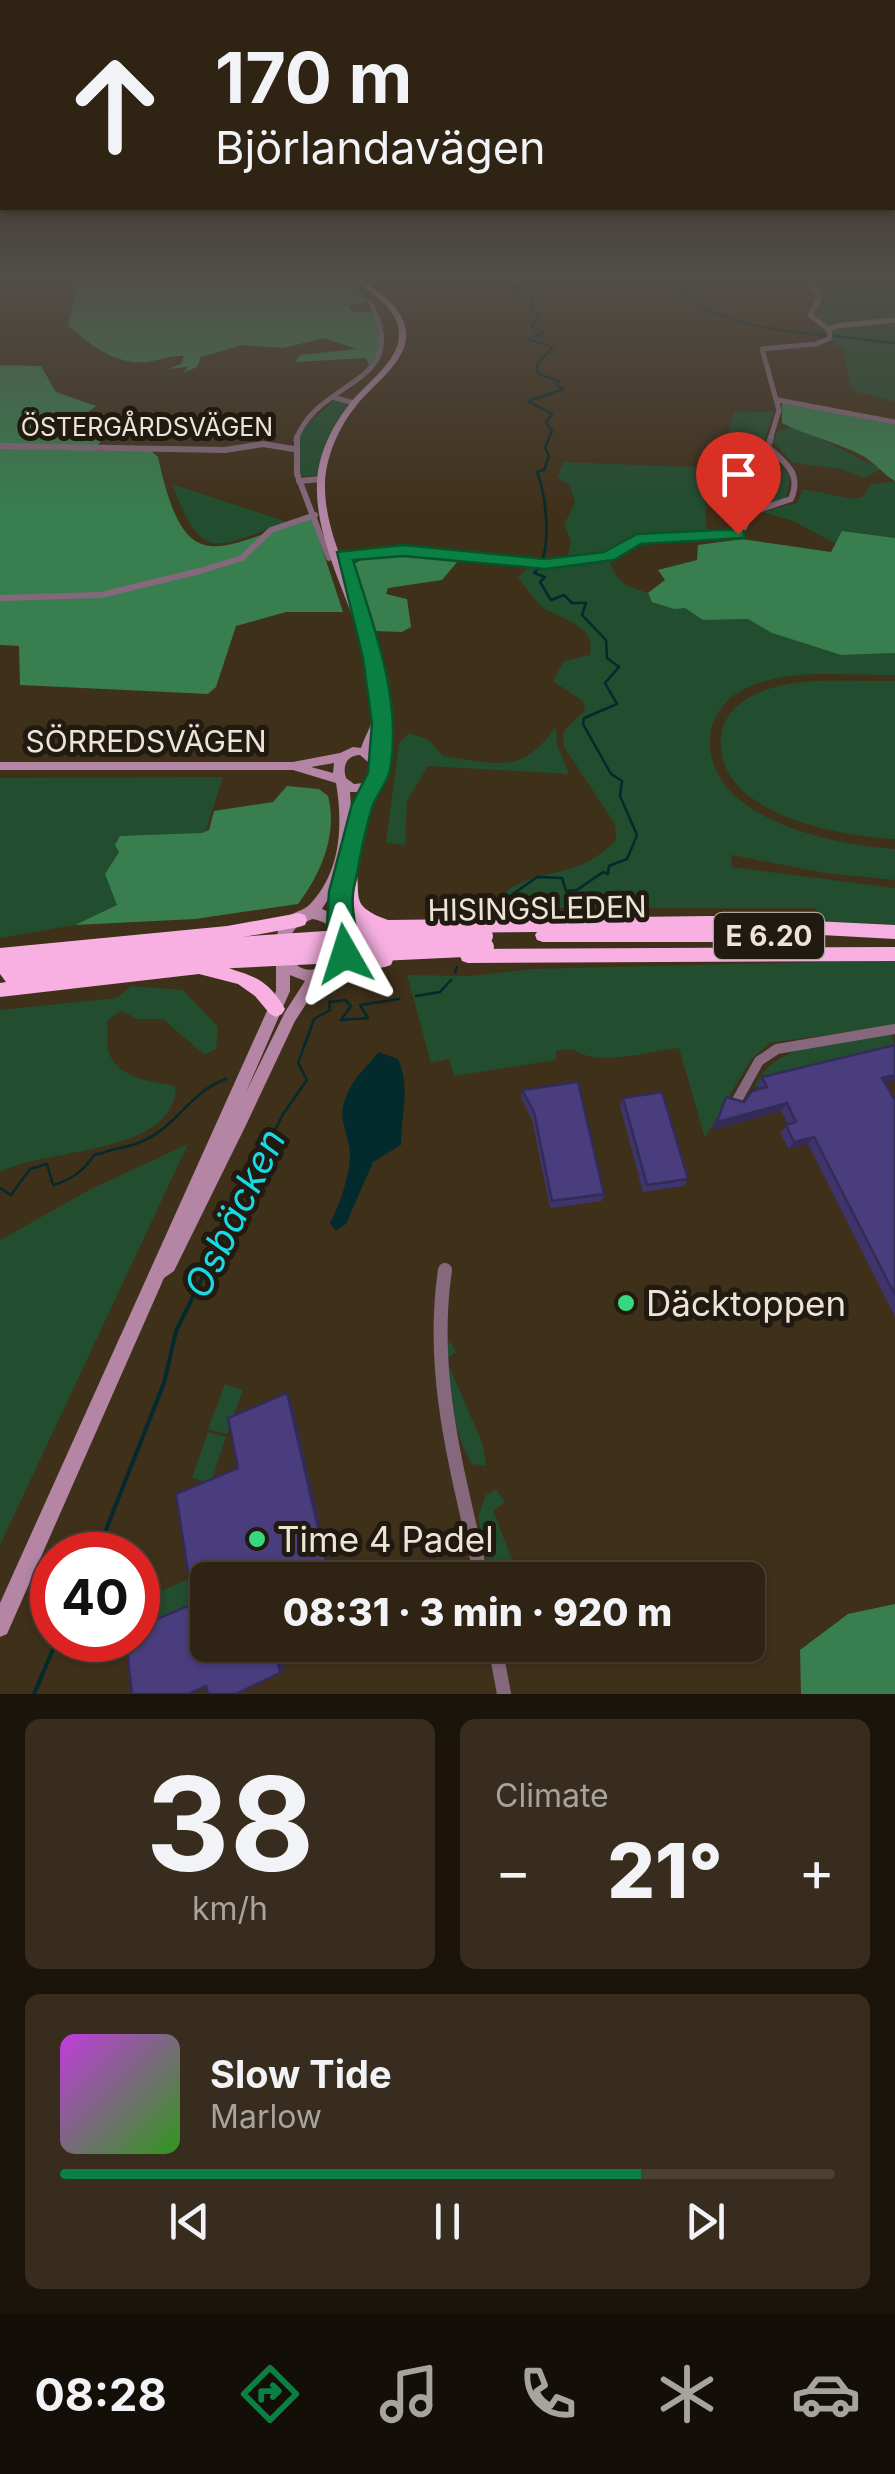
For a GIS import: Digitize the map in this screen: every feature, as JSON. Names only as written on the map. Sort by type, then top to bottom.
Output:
[{"type":"highway","points":[[350,868],[348,897],[358,916],[401,927]]},
{"type":"highway","points":[[0,955],[228,933],[302,919]]},
{"type":"highway","points":[[340,926],[711,924],[895,936]]},
{"type":"highway","name":"HISINGSLEDEN","points":[[3,974],[131,958],[643,940],[895,936]]},
{"type":"highway","name":"HISINGSLEDEN","points":[[643,940],[895,951]]},
{"type":"highway","points":[[326,971],[371,960],[444,956],[895,951]]},
{"type":"highway","points":[[0,990],[282,962]]},
{"type":"highway","points":[[201,968],[242,976],[263,990],[276,1009]]},
{"type":"street","points":[[159,1272],[168,1264],[214,1176],[280,1031],[302,994],[346,949],[340,926],[341,892],[350,868],[362,804],[378,764],[380,708],[373,658],[353,598],[336,557],[322,538],[300,481],[294,449],[302,421],[372,367],[382,353]]},
{"type":"street","points":[[336,557],[324,479],[329,448],[354,403],[397,353]]},
{"type":"street","points":[[336,557],[403,550],[545,564],[608,556],[637,539],[738,534],[747,527],[752,512],[788,501],[794,494],[796,472],[768,445],[779,422],[778,400],[763,353]]},
{"type":"street","points":[[332,397],[354,403]]},
{"type":"street","points":[[778,400],[800,401],[864,420],[895,422]]},
{"type":"street","name":"ÖSTERGÅRDSVÄGEN","points":[[0,446],[229,450],[268,444],[294,449]]},
{"type":"street","points":[[300,481],[324,479]]},
{"type":"street","points":[[0,598],[101,595],[200,571],[239,559],[271,530],[315,515]]},
{"type":"street","points":[[365,754],[380,708]]},
{"type":"street","points":[[0,1627],[276,1009],[282,962],[280,938],[327,892],[345,841],[348,812],[335,768],[347,756],[365,754],[378,764]]},
{"type":"street","name":"SÖRREDSVÄGEN","points":[[0,766],[293,766],[347,756]]},
{"type":"street","name":"SÖRREDSVÄGEN","points":[[293,766],[340,781]]},
{"type":"street","points":[[340,781],[360,786],[374,780]]},
{"type":"street","points":[[302,919],[324,917],[340,926]]},
{"type":"street","points":[[282,962],[300,973],[326,971]]},
{"type":"street","points":[[736,1102],[759,1061],[777,1049],[895,1029]]},
{"type":"street","points":[[445,1270],[435,1325],[436,1363],[478,1562]]},
{"type":"street","points":[[498,1662],[504,1694]]},
{"type":"green space","points":[[108,353],[214,353],[201,357],[197,367],[183,373],[188,367],[168,369],[181,364],[184,356],[133,362]]},
{"type":"green space","points":[[378,353],[369,366],[366,358],[295,362],[300,355]]},
{"type":"green space","points":[[844,353],[895,353],[895,402],[852,390]]},
{"type":"green space","points":[[0,365],[41,366],[56,392],[96,406],[88,412],[117,416],[119,422],[108,427],[95,451],[151,451],[158,457],[169,498],[181,525],[194,540],[210,546],[229,545],[312,518],[343,612],[286,612],[236,626],[216,687],[208,694],[20,685],[19,646],[0,645]]},
{"type":"green space","points":[[334,400],[350,403],[326,442],[317,475],[301,476],[297,466],[301,429]]},
{"type":"green space","points":[[782,402],[895,423],[895,481],[863,456],[782,423]]},
{"type":"green space","points":[[734,411],[774,412],[763,443],[772,455],[718,445],[715,439],[729,433]]},
{"type":"green space","points":[[793,425],[881,469],[864,478],[841,469],[793,463],[773,442],[777,432]]},
{"type":"green space","points":[[563,462],[791,471],[786,498],[765,506],[743,491],[704,491],[707,533],[636,535],[602,554],[568,556],[571,541],[564,525],[575,502],[570,486],[558,477]]},
{"type":"green space","points":[[895,481],[895,538],[843,531],[836,544],[793,521],[762,512],[797,503],[803,489],[854,499],[864,496],[870,485]]},
{"type":"green space","points":[[172,484],[287,522],[227,543],[214,543],[203,539],[193,528]]},
{"type":"green space","points":[[842,531],[895,538],[895,653],[841,655],[772,633],[748,619],[703,620],[685,608],[652,602],[648,593],[665,580],[658,570],[697,560],[698,545],[742,539],[831,552]]},
{"type":"green space","points":[[414,553],[458,561],[442,580],[388,588],[386,594],[407,599],[411,627],[402,632],[375,631],[352,574],[353,564],[372,555]]},
{"type":"green space","points":[[609,560],[619,578],[648,593],[652,602],[685,608],[704,620],[748,619],[772,633],[841,655],[895,653],[895,675],[803,675],[751,686],[723,706],[710,737],[714,765],[728,789],[751,808],[809,834],[895,849],[895,880],[825,873],[732,855],[731,867],[895,888],[895,925],[827,922],[815,908],[561,908],[498,898],[528,880],[585,863],[616,840],[615,824],[564,747],[563,732],[585,710],[583,701],[553,681],[564,661],[590,655],[588,636],[544,608],[518,577],[527,569]]},
{"type":"green space","points":[[895,681],[895,839],[844,833],[785,816],[758,803],[738,785],[724,764],[721,737],[725,722],[739,705],[758,693],[808,682]]},
{"type":"green space","points":[[556,726],[557,744],[569,774],[428,766],[407,801],[405,845],[386,843],[399,743],[409,733],[429,740],[443,756],[494,763],[520,759],[532,752]]},
{"type":"green space","points":[[223,777],[205,833],[127,838],[105,874],[118,905],[75,925],[0,938],[0,778]]},
{"type":"green space","points":[[287,786],[319,789],[328,796],[331,810],[325,853],[298,904],[195,919],[75,925],[117,905],[105,874],[119,852],[115,845],[120,836],[202,833],[209,830],[214,811],[273,802]]},
{"type":"green space","points":[[895,961],[895,1025],[769,1043],[750,1061],[705,1138],[679,1048],[609,1058],[583,1055],[573,1049],[556,1051],[556,1060],[454,1076],[449,1059],[431,1063],[407,975],[470,976],[533,969]]},
{"type":"green space","points":[[131,986],[183,990],[218,1027],[216,1049],[205,1055],[163,1019],[138,1019],[121,1011],[107,1021],[109,1053],[127,1073],[176,1088],[169,1110],[154,1126],[131,1138],[0,1172],[0,1010],[117,998]]},
{"type":"green space","points":[[892,1034],[895,1050],[754,1087],[779,1059],[796,1051],[834,1041]]},
{"type":"green space","points":[[188,1144],[0,1545],[0,1240],[91,1189]]},
{"type":"green space","points":[[450,1341],[456,1352],[446,1359],[483,1445],[486,1466],[472,1464],[455,1421],[445,1365],[446,1351]]},
{"type":"green space","points":[[225,1384],[243,1390],[227,1434],[208,1429]]},
{"type":"green space","points":[[208,1432],[226,1437],[211,1483],[192,1478]]},
{"type":"green space","points":[[496,1489],[505,1502],[493,1511],[513,1562],[487,1562],[478,1517],[486,1495]]},
{"type":"green space","points":[[190,1578],[190,1605],[160,1619],[160,1591]]},
{"type":"green space","points":[[895,1604],[895,1694],[801,1694],[800,1650],[848,1614]]},
{"type":"water","points":[[379,1052],[398,1059],[402,1070],[405,1091],[401,1145],[373,1162],[346,1224],[336,1231],[330,1223],[343,1191],[350,1156],[342,1116],[344,1102],[354,1081]]},
{"type":"building","points":[[895,1045],[895,1075],[882,1078],[895,1100],[895,1295],[814,1137],[794,1142],[786,1125],[796,1122],[787,1103],[717,1122],[726,1097],[744,1102],[752,1091],[767,1087],[762,1077]]},
{"type":"building","points":[[578,1082],[604,1194],[552,1201],[534,1112],[522,1090]]},
{"type":"building","points":[[662,1092],[688,1179],[647,1185],[623,1098]]},
{"type":"building","name":"Time 4 Padel","points":[[287,1393],[326,1562],[190,1562],[190,1585],[176,1494],[238,1468],[228,1418]]},
{"type":"building","name":"Time 4 Padel","points":[[190,1605],[190,1662],[278,1662],[280,1673],[236,1694],[208,1694],[206,1686],[189,1694],[132,1694],[128,1662],[160,1662],[160,1618]]},
{"type":"waterway","name":"Osbäcken","points":[[493,908],[537,877],[562,878],[566,891],[577,890],[603,872],[608,874],[609,866],[627,859],[637,835],[620,796],[622,781],[611,774],[583,724],[584,718],[617,704],[605,683],[619,667],[607,658],[606,640],[582,615],[586,603],[572,603],[564,595],[551,600],[540,582],[545,577],[534,573],[546,539],[545,509],[537,472],[544,470],[549,456],[545,448],[552,431],[546,422],[552,414],[528,401],[564,389],[557,385],[559,381],[538,374],[537,364],[547,353]]},
{"type":"waterway","name":"Osbäcken","points":[[455,972],[457,967]]},
{"type":"waterway","name":"Osbäcken","points":[[416,996],[440,992],[451,980]]},
{"type":"waterway","name":"Osbäcken","points":[[212,1258],[283,1114],[307,1080],[298,1063],[314,1019],[330,1010],[329,1002],[345,1000],[351,1006],[341,1020],[368,1018],[360,1005],[399,999]]},
{"type":"waterway","points":[[0,1188],[11,1195],[30,1169],[47,1164],[53,1185],[66,1180],[82,1170],[95,1154],[152,1137],[198,1096],[226,1079]]},
{"type":"waterway","name":"Osbäcken","points":[[105,1532],[164,1383],[176,1331],[213,1256]]},
{"type":"waterway","name":"Osbäcken","points":[[34,1694],[48,1662]]},
{"type":"place","name":"Däcktoppen","points":[[626,1303]]},
{"type":"place","name":"Time 4 Padel","points":[[257,1539]]},
{"type":"route","points":[[345,954],[347,940],[339,925],[341,892],[358,837],[362,804],[380,770],[382,723],[378,679],[343,556],[403,550],[508,564],[545,564],[608,556],[637,539],[738,534]]}]
